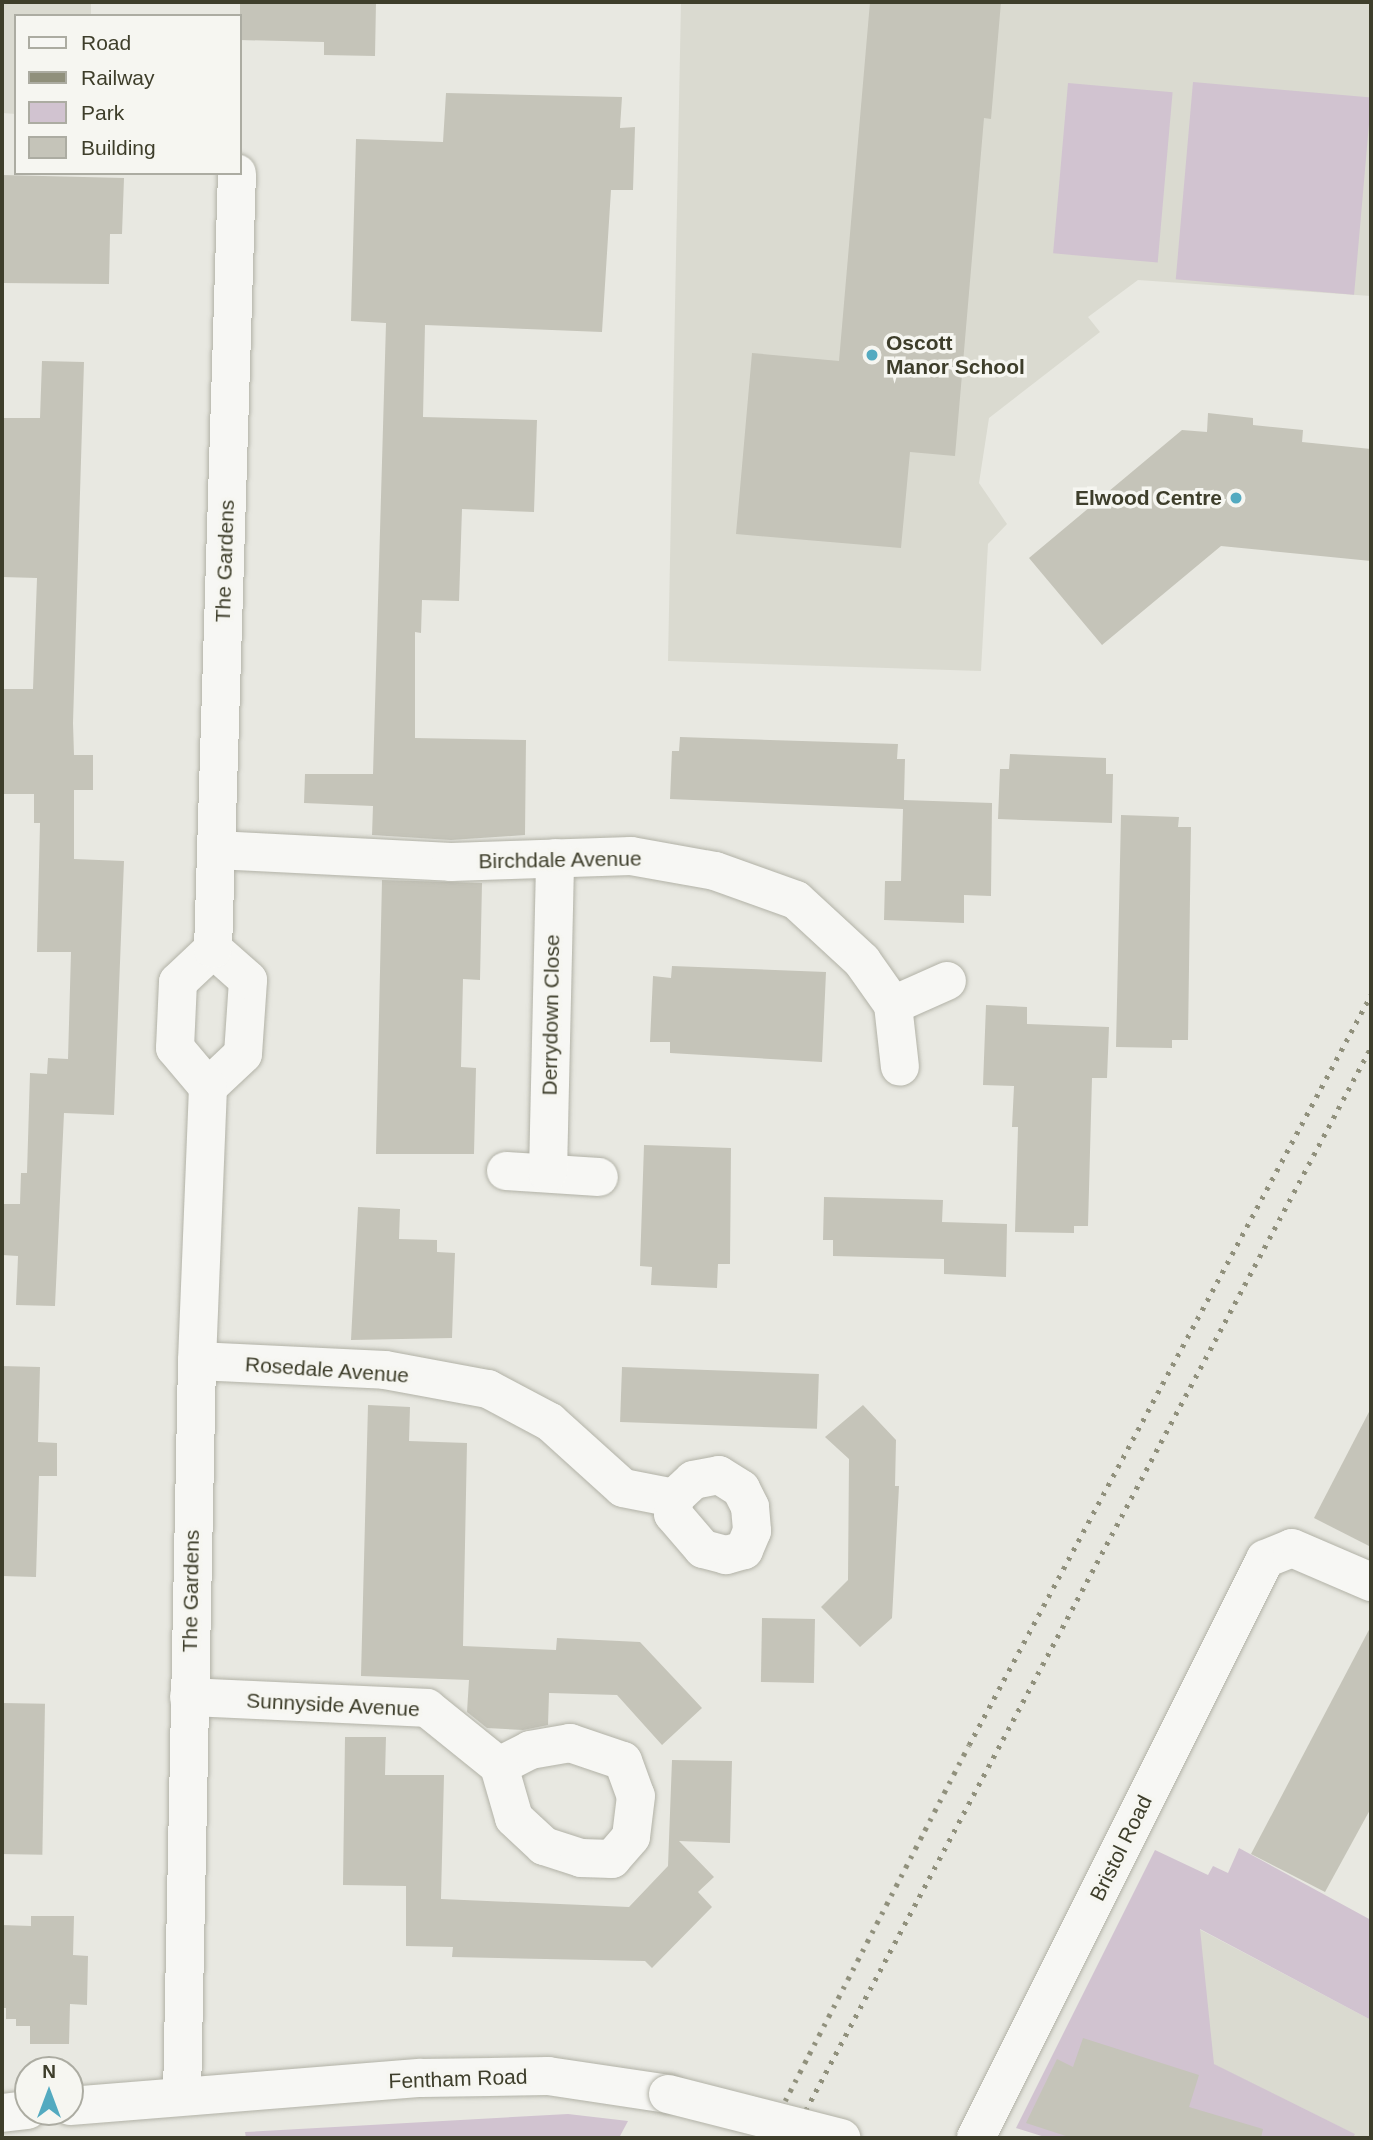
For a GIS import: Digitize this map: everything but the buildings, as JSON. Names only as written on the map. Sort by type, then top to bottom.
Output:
[{"type":"street","name":"The Gardens","points":[[213,949],[237,175]]},
{"type":"street","name":"Birchdale Avenue","points":[[216,850],[451,862],[643,858],[715,871],[796,900],[862,961],[893,1005],[900,1067]]},
{"type":"street","name":"Derrydown Close","points":[[548,1173],[555,858]]},
{"type":"street","points":[[213,949],[248,980],[243,1054],[208,1087],[175,1048],[178,982],[213,949]]},
{"type":"street","points":[[893,1005],[947,981]]},
{"type":"street","name":"The Gardens","points":[[183,2096],[197,1361],[208,1087]]},
{"type":"street","points":[[506,1171],[599,1177]]},
{"type":"street","name":"Rosedale Avenue","points":[[197,1361],[385,1370],[488,1389],[550,1422],[623,1488],[674,1498]]},
{"type":"street","name":"Bristol Road","points":[[976,2138],[1265,1559],[1292,1548],[1371,1582]]},
{"type":"street","name":"Sunnyside Avenue","points":[[189,1697],[427,1709],[499,1766]]},
{"type":"street","name":"Fentham Road","points":[[84,2105],[421,2078],[548,2076],[668,2094],[841,2138]]},
{"type":"shaded area","points":[[2,2],[91,2],[91,14],[14,14],[14,114],[2,113]]},
{"type":"shaded area","name":"Oscott Manor School","points":[[681,2],[1371,2],[1371,296],[1138,280],[1088,317],[1100,332],[989,418],[979,483],[1007,524],[988,544],[981,671],[668,661]]},
{"type":"shaded area","points":[[1199,1929],[1371,2020],[1371,2138],[1353,2138],[1354,2134],[1213,2064]]},
{"type":"green space","points":[[1193,82],[1371,98],[1354,295],[1176,279]]},
{"type":"green space","points":[[1068,83],[1173,92],[1158,263],[1053,253]]},
{"type":"green space","points":[[1239,1848],[1371,1920],[1371,2020],[1200,1929],[1214,2064],[1355,2134],[1353,2138],[1048,2138],[1016,2128],[1155,1850],[1208,1875],[1213,1866],[1228,1873]]},
{"type":"green space","points":[[568,2114],[628,2121],[619,2138],[246,2138],[245,2132]]},
{"type":"railway","points":[[766,2138],[969,1745],[1371,995]]},
{"type":"railway","points":[[791,2138],[1371,1047]]},
{"type":"place","name":"Oscott Manor School","points":[[872,355]]},
{"type":"place","name":"Elwood Centre","points":[[1236,498]]}]
